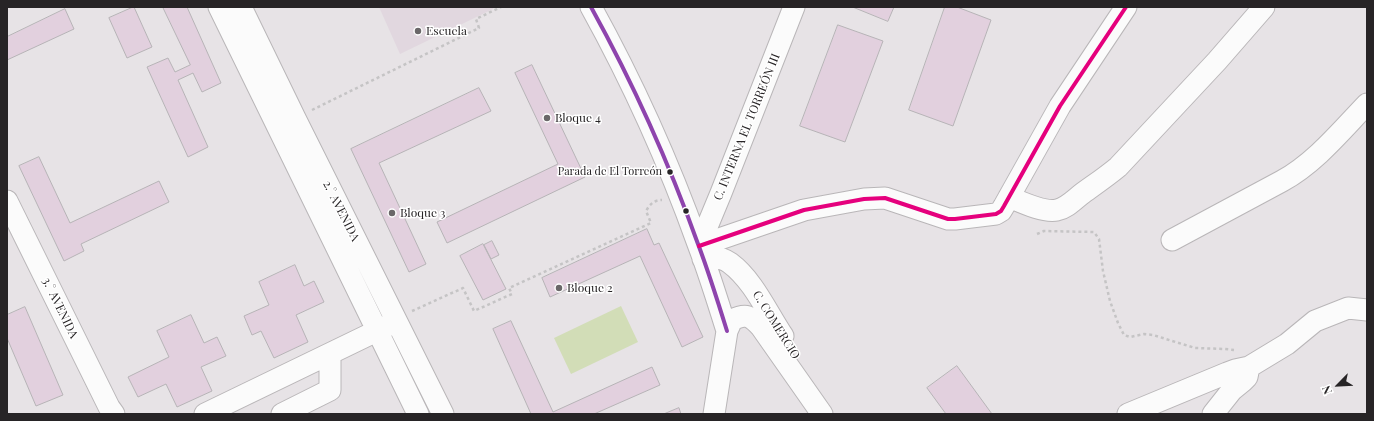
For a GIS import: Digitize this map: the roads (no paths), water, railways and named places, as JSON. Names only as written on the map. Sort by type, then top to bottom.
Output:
[{"type":"street","points":[[219,7],[418,414]]},
{"type":"street","name":"2.° AVENIDA","points":[[241,7],[443,414]]},
{"type":"street","points":[[590,7],[608,38],[646,113],[701,252],[727,331]]},
{"type":"street","name":"C. INTERNA EL TORREÓN III","points":[[701,252],[721,193],[794,7]]},
{"type":"street","points":[[701,252],[804,210],[864,199],[885,198],[948,219],[996,214],[1001,211],[1060,106],[1126,7]]},
{"type":"street","points":[[1009,197],[1025,204],[1049,210],[1057,210],[1070,203],[1118,167],[1217,61],[1264,7]]},
{"type":"street","points":[[1172,240],[1282,182],[1300,170],[1330,143],[1367,104]]},
{"type":"street","name":"3.° AVENIDA","points":[[7,201],[109,407],[114,414]]},
{"type":"street","name":"C. COMERCIO","points":[[701,252],[729,262],[745,277],[832,414]]},
{"type":"street","points":[[1128,414],[1227,372],[1251,366],[1287,344],[1315,321],[1348,308],[1367,310]]},
{"type":"street","points":[[714,414],[727,331],[732,320],[744,315],[774,322]]},
{"type":"street","points":[[751,317],[761,327],[822,414]]},
{"type":"street","points":[[211,413],[377,331],[396,320]]},
{"type":"street","points":[[282,414],[330,390],[330,354]]},
{"type":"street","points":[[1213,414],[1232,390],[1247,377],[1251,366]]},
{"type":"place","name":"Escuela","points":[[418,31]]},
{"type":"place","name":"Bloque 4","points":[[547,118]]},
{"type":"place","name":"Parada de El Torreón","points":[[670,172]]},
{"type":"place","name":"Bloque 3","points":[[392,213]]},
{"type":"place","name":"Bloque 2","points":[[559,288]]}]
